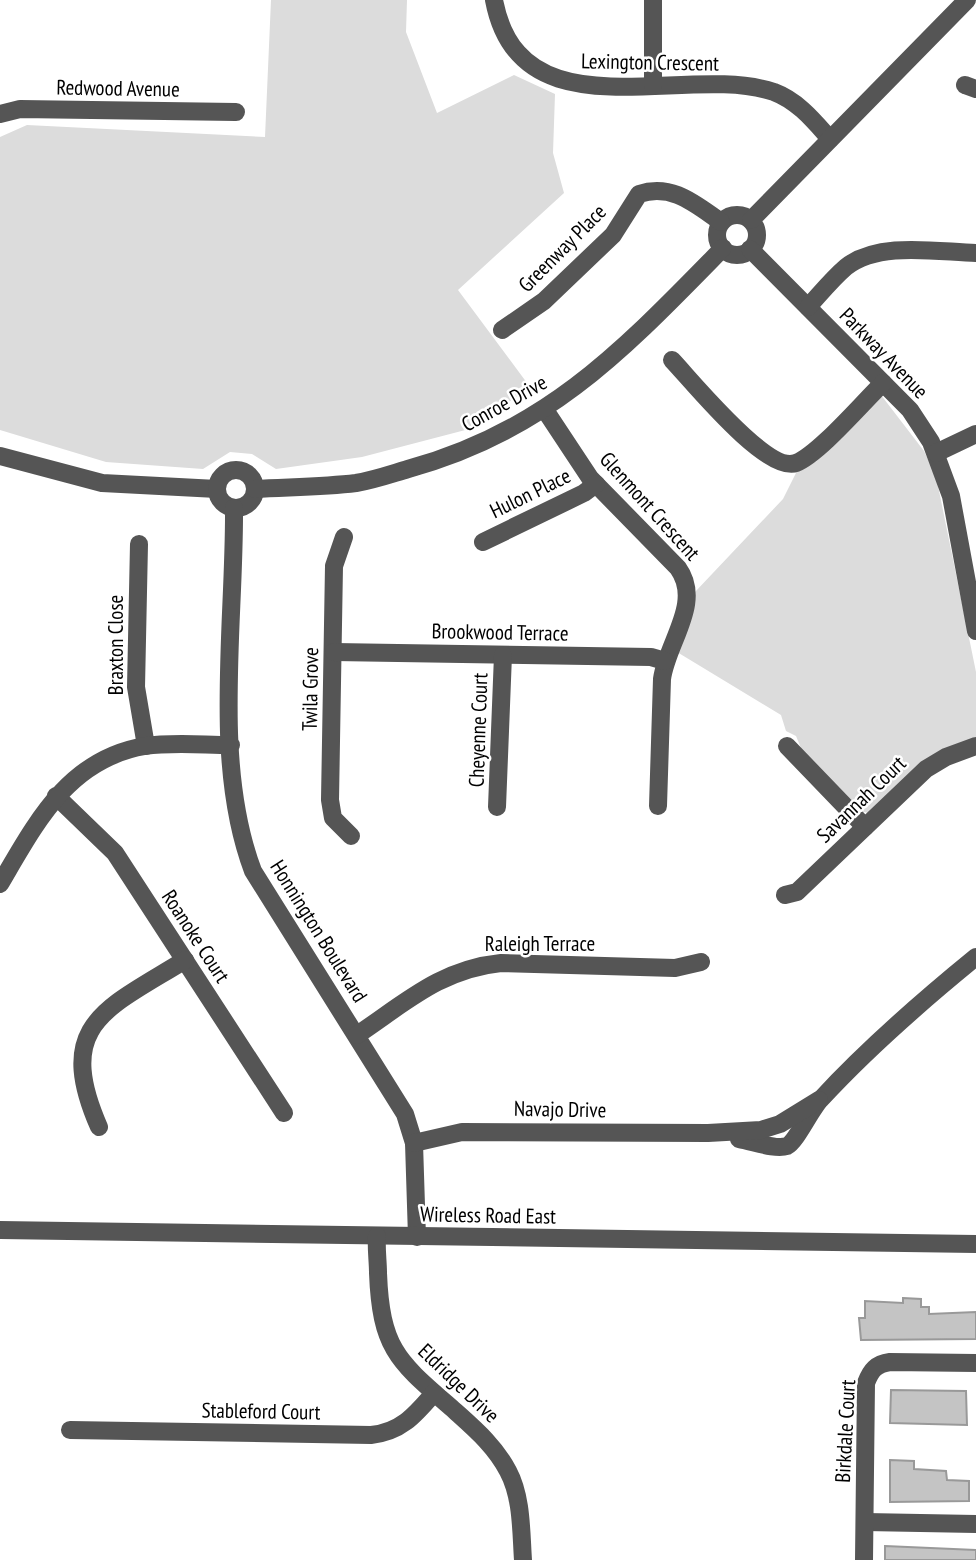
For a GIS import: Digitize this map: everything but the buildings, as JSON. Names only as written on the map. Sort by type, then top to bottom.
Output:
[{"type":"street","name":"Lexington Crescent","points":[[494,0],[515,48],[531,65],[548,76],[587,86],[752,87],[773,92],[803,109],[831,139]]},
{"type":"street","points":[[653,0],[653,86]]},
{"type":"street","points":[[751,220],[959,3]]},
{"type":"street","name":"Redwood Avenue","points":[[0,114],[20,109],[236,112]]},
{"type":"street","name":"Greenway Place","points":[[502,330],[544,301],[613,234],[639,194],[659,191],[681,195],[721,222]]},
{"type":"street","points":[[737,215],[751,220],[757,236],[750,249],[735,255],[723,248],[717,235],[721,222],[737,215]]},
{"type":"street","name":"Conroe Drive","points":[[255,489],[358,483],[417,467],[504,434],[545,410],[607,364],[723,248]]},
{"type":"street","name":"Parkway Avenue","points":[[750,249],[910,410],[936,453],[951,496],[973,596],[976,632]]},
{"type":"street","points":[[808,307],[847,266],[867,257],[896,251],[976,253]]},
{"type":"street","points":[[672,360],[762,453],[786,464],[794,464],[812,451],[883,383]]},
{"type":"street","name":"Glenmont Crescent","points":[[545,410],[596,484],[678,568],[685,582],[688,597],[686,609],[664,661],[660,700],[658,806]]},
{"type":"street","points":[[936,453],[976,434]]},
{"type":"street","points":[[0,456],[102,482],[217,489]]},
{"type":"street","points":[[236,470],[249,475],[255,489],[249,503],[234,508],[222,503],[217,489],[222,477],[236,470]]},
{"type":"street","name":"Hulon Place","points":[[483,542],[584,493],[596,484]]},
{"type":"street","name":"Honnington Boulevard","points":[[234,508],[230,745],[234,802],[253,872],[393,1090],[405,1114],[414,1143],[418,1237]]},
{"type":"street","name":"Twila Grove","points":[[344,537],[334,566],[330,800],[333,818],[351,836]]},
{"type":"street","name":"Braxton Close","points":[[139,544],[136,687],[146,746]]},
{"type":"street","name":"Brookwood Terrace","points":[[334,652],[651,657],[664,661]]},
{"type":"street","name":"Cheyenne Court","points":[[497,807],[503,655]]},
{"type":"street","points":[[0,884],[41,813],[85,770],[103,759],[146,746],[230,745]]},
{"type":"street","points":[[787,746],[865,827]]},
{"type":"street","name":"Savannah Court","points":[[785,895],[797,892],[934,763],[976,746]]},
{"type":"street","name":"Roanoke Court","points":[[56,796],[115,853],[284,1113]]},
{"type":"street","name":"Navajo Drive","points":[[414,1143],[461,1132],[708,1133],[784,1147],[794,1142],[802,1122],[819,1100],[926,998],[976,957]]},
{"type":"street","points":[[99,1127],[86,1098],[80,1073],[81,1058],[92,1027],[112,1005],[184,960]]},
{"type":"street","name":"Raleigh Terrace","points":[[356,1035],[439,980],[474,966],[501,963],[676,968],[701,962]]},
{"type":"street","name":"Wireless Road East","points":[[0,1230],[976,1244]]},
{"type":"street","name":"Eldridge Drive","points":[[377,1236],[378,1304],[383,1326],[398,1356],[494,1449],[509,1473],[518,1500],[523,1560]]},
{"type":"street","name":"Birkdale Court","points":[[864,1560],[866,1384],[870,1371],[880,1363],[890,1362],[976,1363]]},
{"type":"street","name":"Stableford Court","points":[[70,1430],[371,1435],[396,1430],[407,1423],[435,1393]]},
{"type":"street","points":[[865,1522],[976,1524]]},
{"type":"shaded area","points":[[271,0],[407,0],[406,32],[437,113],[514,75],[555,94],[553,153],[564,193],[458,290],[530,387],[473,428],[362,457],[276,469],[252,454],[230,452],[203,469],[106,462],[0,430],[0,137],[27,125],[265,137]]},
{"type":"shaded area","points":[[881,395],[924,451],[936,476],[976,672],[976,737],[960,744],[868,813],[860,811],[803,753],[796,736],[786,731],[781,715],[677,652],[694,608],[695,592],[783,499],[797,471]]}]
